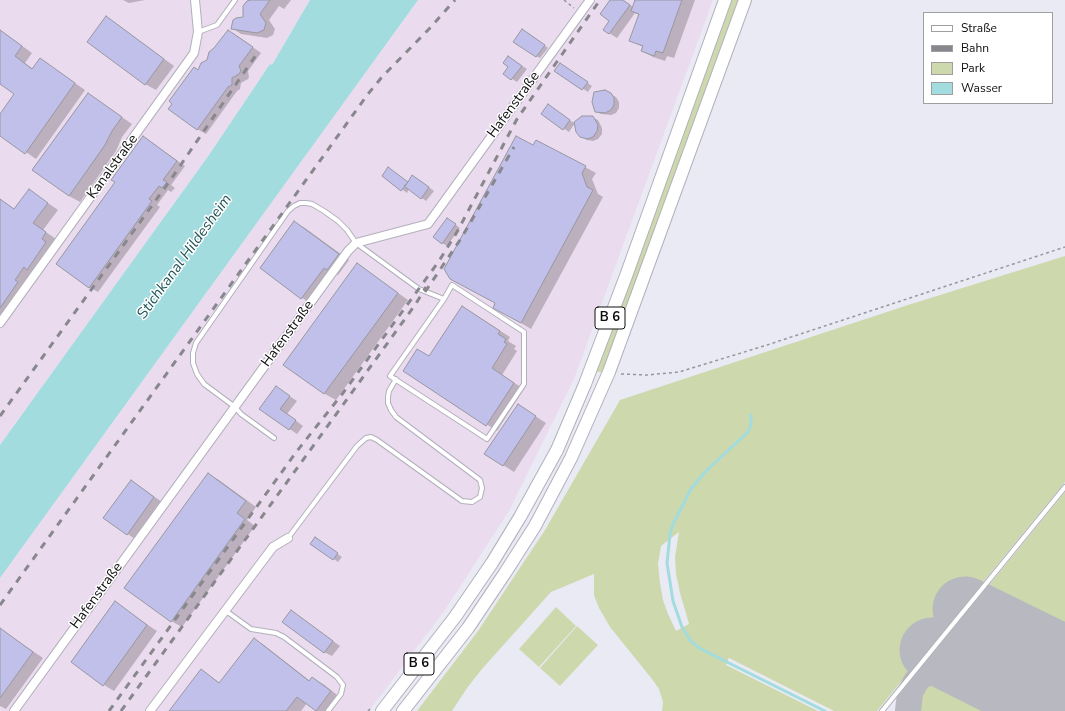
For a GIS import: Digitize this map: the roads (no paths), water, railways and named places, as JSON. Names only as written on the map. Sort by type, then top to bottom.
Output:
[{"type":"main road","name":"B 6","points":[[378,708],[455,617],[492,563],[520,517],[557,450],[585,384],[623,283],[725,0]]},
{"type":"main road","name":"B 6","points":[[403,711],[468,628],[506,573],[535,526],[571,458],[609,372],[745,0]]},
{"type":"street","name":"Kanalstraße","points":[[0,324],[194,53],[198,32],[195,0]]},
{"type":"street","name":"Hafenstraße","points":[[14,711],[348,250],[356,243],[428,224],[590,0]]},
{"type":"street","points":[[150,711],[273,547],[288,538]]},
{"type":"lane","points":[[198,32],[217,25],[235,0]]},
{"type":"lane","points":[[274,438],[241,414],[235,407],[211,391],[197,374],[193,363],[194,348],[288,211],[294,206],[300,203],[312,204],[338,220],[356,243],[419,289],[444,299]]},
{"type":"lane","points":[[452,286],[524,332],[524,384],[487,439],[390,376],[444,299],[452,286]]},
{"type":"lane","points":[[288,538],[357,446],[366,438],[371,437],[377,440],[462,501],[472,502],[480,497],[482,488],[480,480],[396,417],[388,404],[388,397],[389,391],[396,380]]},
{"type":"lane","points":[[882,711],[1065,487]]},
{"type":"lane","points":[[226,611],[252,629],[280,634],[337,677],[343,685],[341,694],[328,711]]},
{"type":"water","name":"Stichkanal Hildesheim","points":[[310,0],[418,0],[0,578],[0,445],[209,155],[270,64],[272,65]]},
{"type":"waterway","points":[[751,415],[751,424],[748,432],[705,472],[691,489],[673,524],[670,534],[667,563],[673,601],[682,627],[690,640],[699,648],[825,711]]},
{"type":"railway","points":[[0,605],[368,94],[382,77],[455,0]]},
{"type":"railway","points":[[109,711],[297,451],[343,393],[439,261],[457,232],[517,119],[600,0]]},
{"type":"railway","points":[[0,416],[169,182],[258,52]]},
{"type":"railway","points":[[425,292],[462,237],[514,147]]},
{"type":"railway","points":[[121,711],[415,305],[426,287]]}]
